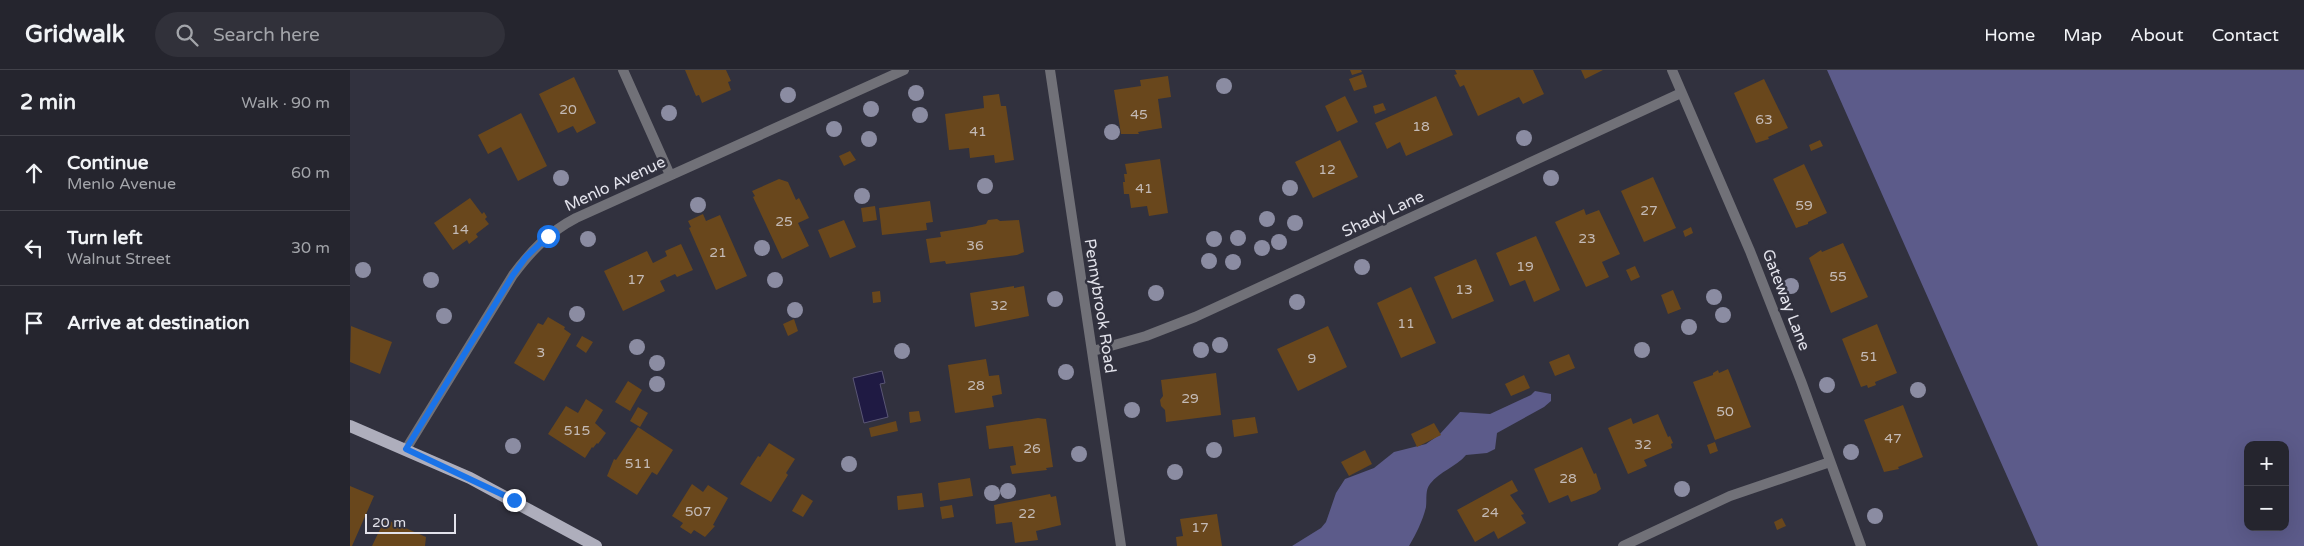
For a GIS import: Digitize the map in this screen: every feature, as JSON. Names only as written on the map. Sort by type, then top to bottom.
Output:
[{"type":"main road","points":[[350,426],[406,449],[514,500],[596,546]]},
{"type":"street","points":[[623,70],[670,175]]},
{"type":"street","name":"Menlo Avenue","points":[[406,449],[513,275],[536,246],[562,225],[904,70]]},
{"type":"street","name":"Pennybrook Road","points":[[1050,70],[1121,546]]},
{"type":"street","name":"Gateway Lane","points":[[1672,70],[1750,251],[1861,546]]},
{"type":"street","name":"Shady Lane","points":[[1093,351],[1146,336],[1195,318],[1681,93]]},
{"type":"street","points":[[1623,546],[1730,496],[1830,462]]},
{"type":"shaded area","points":[[1827,70],[2304,70],[2304,546],[2038,546]]},
{"type":"shaded area","points":[[882,371],[885,383],[880,384],[888,417],[864,423],[853,378]]},
{"type":"shaded area","points":[[1535,391],[1551,394],[1551,401],[1544,407],[1497,433],[1495,449],[1487,453],[1466,455],[1428,486],[1423,517],[1409,546],[1292,546],[1321,528],[1326,522],[1336,493],[1345,479],[1374,468],[1394,452],[1426,444],[1439,435],[1460,412],[1490,414],[1531,395]]},
{"type":"building","points":[[685,70],[726,70],[731,81],[728,82],[731,90],[702,103],[699,95],[696,96]]},
{"type":"building","points":[[1350,70],[1361,70],[1362,72],[1352,75]]},
{"type":"building","points":[[1455,70],[1533,70],[1544,94],[1523,104],[1519,97],[1478,116],[1464,85],[1460,87],[1454,75],[1457,74]]},
{"type":"building","points":[[1581,70],[1603,70],[1585,79]]},
{"type":"building","points":[[1363,74],[1367,87],[1354,91],[1349,79]]},
{"type":"building","points":[[1168,76],[1171,97],[1158,99],[1162,128],[1138,132],[1139,134],[1121,134],[1114,90],[1141,86],[1140,80]]},
{"type":"building","points":[[574,77],[596,123],[577,133],[573,126],[558,133],[539,94]]},
{"type":"building","points":[[1764,79],[1788,128],[1768,137],[1769,139],[1756,143],[1734,93]]},
{"type":"building","points":[[999,94],[1001,106],[1006,106],[1014,160],[995,163],[994,155],[970,158],[969,148],[949,150],[945,114],[984,108],[983,96]]},
{"type":"building","points":[[1345,96],[1358,122],[1337,132],[1325,106]]},
{"type":"building","points":[[1436,96],[1453,135],[1406,156],[1400,142],[1387,149],[1375,123]]},
{"type":"building","points":[[1383,103],[1386,110],[1375,114],[1373,106]]},
{"type":"building","points":[[521,113],[547,166],[518,181],[501,147],[488,154],[478,135]]},
{"type":"building","points":[[1340,140],[1358,177],[1313,198],[1295,162]]},
{"type":"building","points":[[1820,140],[1823,146],[1811,151],[1809,145]]},
{"type":"building","points":[[850,151],[856,160],[844,166],[839,156]]},
{"type":"building","points":[[1160,159],[1168,213],[1149,216],[1147,206],[1131,208],[1129,194],[1124,194],[1124,174],[1127,174],[1125,164]]},
{"type":"building","points":[[1804,164],[1827,213],[1808,222],[1808,224],[1796,228],[1773,179]]},
{"type":"building","points":[[1653,177],[1676,228],[1644,242],[1621,191]]},
{"type":"building","points":[[779,179],[788,182],[796,200],[799,198],[809,218],[798,223],[809,246],[782,259],[753,197],[755,196],[752,191]]},
{"type":"building","points":[[470,198],[482,214],[484,212],[487,217],[485,219],[489,224],[476,234],[478,237],[469,244],[467,240],[453,250],[434,223]]},
{"type":"building","points":[[930,201],[933,222],[926,223],[927,230],[882,235],[879,208]]},
{"type":"building","points":[[875,206],[877,220],[863,222],[861,208]]},
{"type":"building","points":[[1584,209],[1586,215],[1599,210],[1620,254],[1602,262],[1609,277],[1586,287],[1555,222]]},
{"type":"building","points":[[703,214],[706,221],[720,215],[747,276],[716,290],[689,228],[691,227],[688,221]]},
{"type":"building","points":[[997,219],[1000,221],[1019,220],[1024,252],[1017,255],[946,264],[945,261],[930,263],[926,239],[941,237],[940,232],[986,224],[988,220]]},
{"type":"building","points":[[844,220],[856,247],[830,258],[818,230]]},
{"type":"building","points":[[1691,227],[1693,233],[1685,237],[1683,231]]},
{"type":"building","points":[[1536,236],[1560,290],[1534,302],[1525,280],[1510,286],[1496,253]]},
{"type":"building","points":[[1843,243],[1868,297],[1831,313],[1809,258],[1821,250],[1822,252]]},
{"type":"building","points":[[681,244],[693,270],[677,277],[675,274],[660,281],[665,291],[623,311],[604,271],[647,251],[653,263],[667,256],[665,251]]},
{"type":"building","points":[[1476,259],[1494,301],[1452,319],[1434,277]]},
{"type":"building","points":[[1635,266],[1640,277],[1631,281],[1626,270]]},
{"type":"building","points":[[1014,286],[1014,288],[1024,286],[1029,316],[975,327],[970,293]]},
{"type":"building","points":[[1411,287],[1436,343],[1401,358],[1377,303]]},
{"type":"building","points":[[1673,290],[1681,309],[1668,314],[1661,295]]},
{"type":"building","points":[[880,291],[881,302],[873,303],[872,292]]},
{"type":"building","points":[[548,317],[565,327],[564,329],[571,334],[544,381],[514,363],[538,323],[543,325]]},
{"type":"building","points":[[794,319],[798,331],[788,336],[783,324]]},
{"type":"building","points":[[1877,324],[1897,373],[1875,382],[1876,385],[1868,388],[1867,385],[1861,387],[1842,339]]},
{"type":"building","points":[[351,326],[392,342],[380,374],[350,362]]},
{"type":"building","points":[[1328,326],[1347,367],[1298,391],[1277,349]]},
{"type":"building","points":[[582,336],[593,342],[586,353],[576,346]]},
{"type":"building","points":[[1569,354],[1575,368],[1555,376],[1549,362]]},
{"type":"building","points":[[986,359],[989,376],[999,375],[1002,394],[992,396],[994,407],[955,413],[948,365]]},
{"type":"building","points":[[1728,369],[1751,427],[1715,440],[1693,382],[1713,375],[1718,370],[1719,373]]},
{"type":"building","points":[[1216,373],[1221,415],[1166,422],[1165,410],[1161,406],[1160,400],[1163,396],[1161,380]]},
{"type":"building","points":[[1524,375],[1530,388],[1511,396],[1505,384]]},
{"type":"building","points":[[628,381],[642,390],[630,411],[615,402]]},
{"type":"building","points":[[586,399],[603,410],[595,423],[606,433],[598,444],[592,447],[585,458],[548,434],[566,406],[578,413]]},
{"type":"building","points":[[1903,405],[1923,457],[1898,467],[1899,469],[1884,472],[1864,420]]},
{"type":"building","points":[[638,407],[648,413],[640,427],[630,421]]},
{"type":"building","points":[[919,411],[921,421],[910,423],[909,412]]},
{"type":"building","points":[[1658,414],[1668,437],[1670,436],[1673,443],[1671,444],[1672,448],[1644,460],[1647,466],[1628,474],[1608,428],[1631,418],[1633,424]]},
{"type":"building","points":[[1255,417],[1258,433],[1234,437],[1232,420]]},
{"type":"building","points":[[1038,418],[1046,419],[1053,467],[1046,468],[1047,470],[1012,474],[1010,466],[1016,465],[1013,446],[989,449],[986,426]]},
{"type":"building","points":[[896,421],[898,431],[871,437],[869,428]]},
{"type":"building","points":[[1434,423],[1441,435],[1417,447],[1411,434]]},
{"type":"building","points":[[638,427],[673,450],[657,475],[652,472],[637,495],[607,476],[614,459],[616,460]]},
{"type":"building","points":[[1715,442],[1718,451],[1710,454],[1707,445]]},
{"type":"building","points":[[769,443],[795,459],[786,473],[788,475],[771,502],[740,484]]},
{"type":"building","points":[[1582,447],[1594,474],[1596,473],[1601,489],[1596,493],[1571,502],[1568,495],[1549,503],[1534,469]]},
{"type":"building","points":[[1365,450],[1372,464],[1349,476],[1341,462]]},
{"type":"building","points":[[970,478],[973,496],[940,501],[938,483]]},
{"type":"building","points":[[1512,480],[1518,491],[1510,495],[1524,514],[1521,515],[1526,523],[1498,539],[1494,531],[1475,542],[1457,510]]},
{"type":"building","points":[[692,484],[703,492],[708,485],[728,498],[713,525],[715,526],[705,537],[694,530],[691,534],[680,527],[683,523],[672,516]]},
{"type":"building","points":[[350,486],[374,496],[352,546],[350,546]]},
{"type":"building","points":[[922,493],[924,507],[898,510],[897,496]]},
{"type":"building","points":[[802,494],[813,501],[803,517],[792,511]]},
{"type":"building","points":[[1050,494],[1051,497],[1056,496],[1061,525],[1036,531],[1038,540],[1015,543],[1012,522],[996,524],[994,505]]},
{"type":"building","points":[[952,505],[954,517],[942,519],[940,507]]},
{"type":"building","points":[[1217,514],[1222,546],[1177,546],[1176,537],[1183,536],[1180,519]]},
{"type":"building","points":[[1782,518],[1786,526],[1777,530],[1774,522]]},
{"type":"building","points":[[385,519],[426,537],[425,546],[372,546]]},
{"type":"route","points":[[514,500],[406,449],[433,402],[513,275],[526,257],[548,236]]}]
